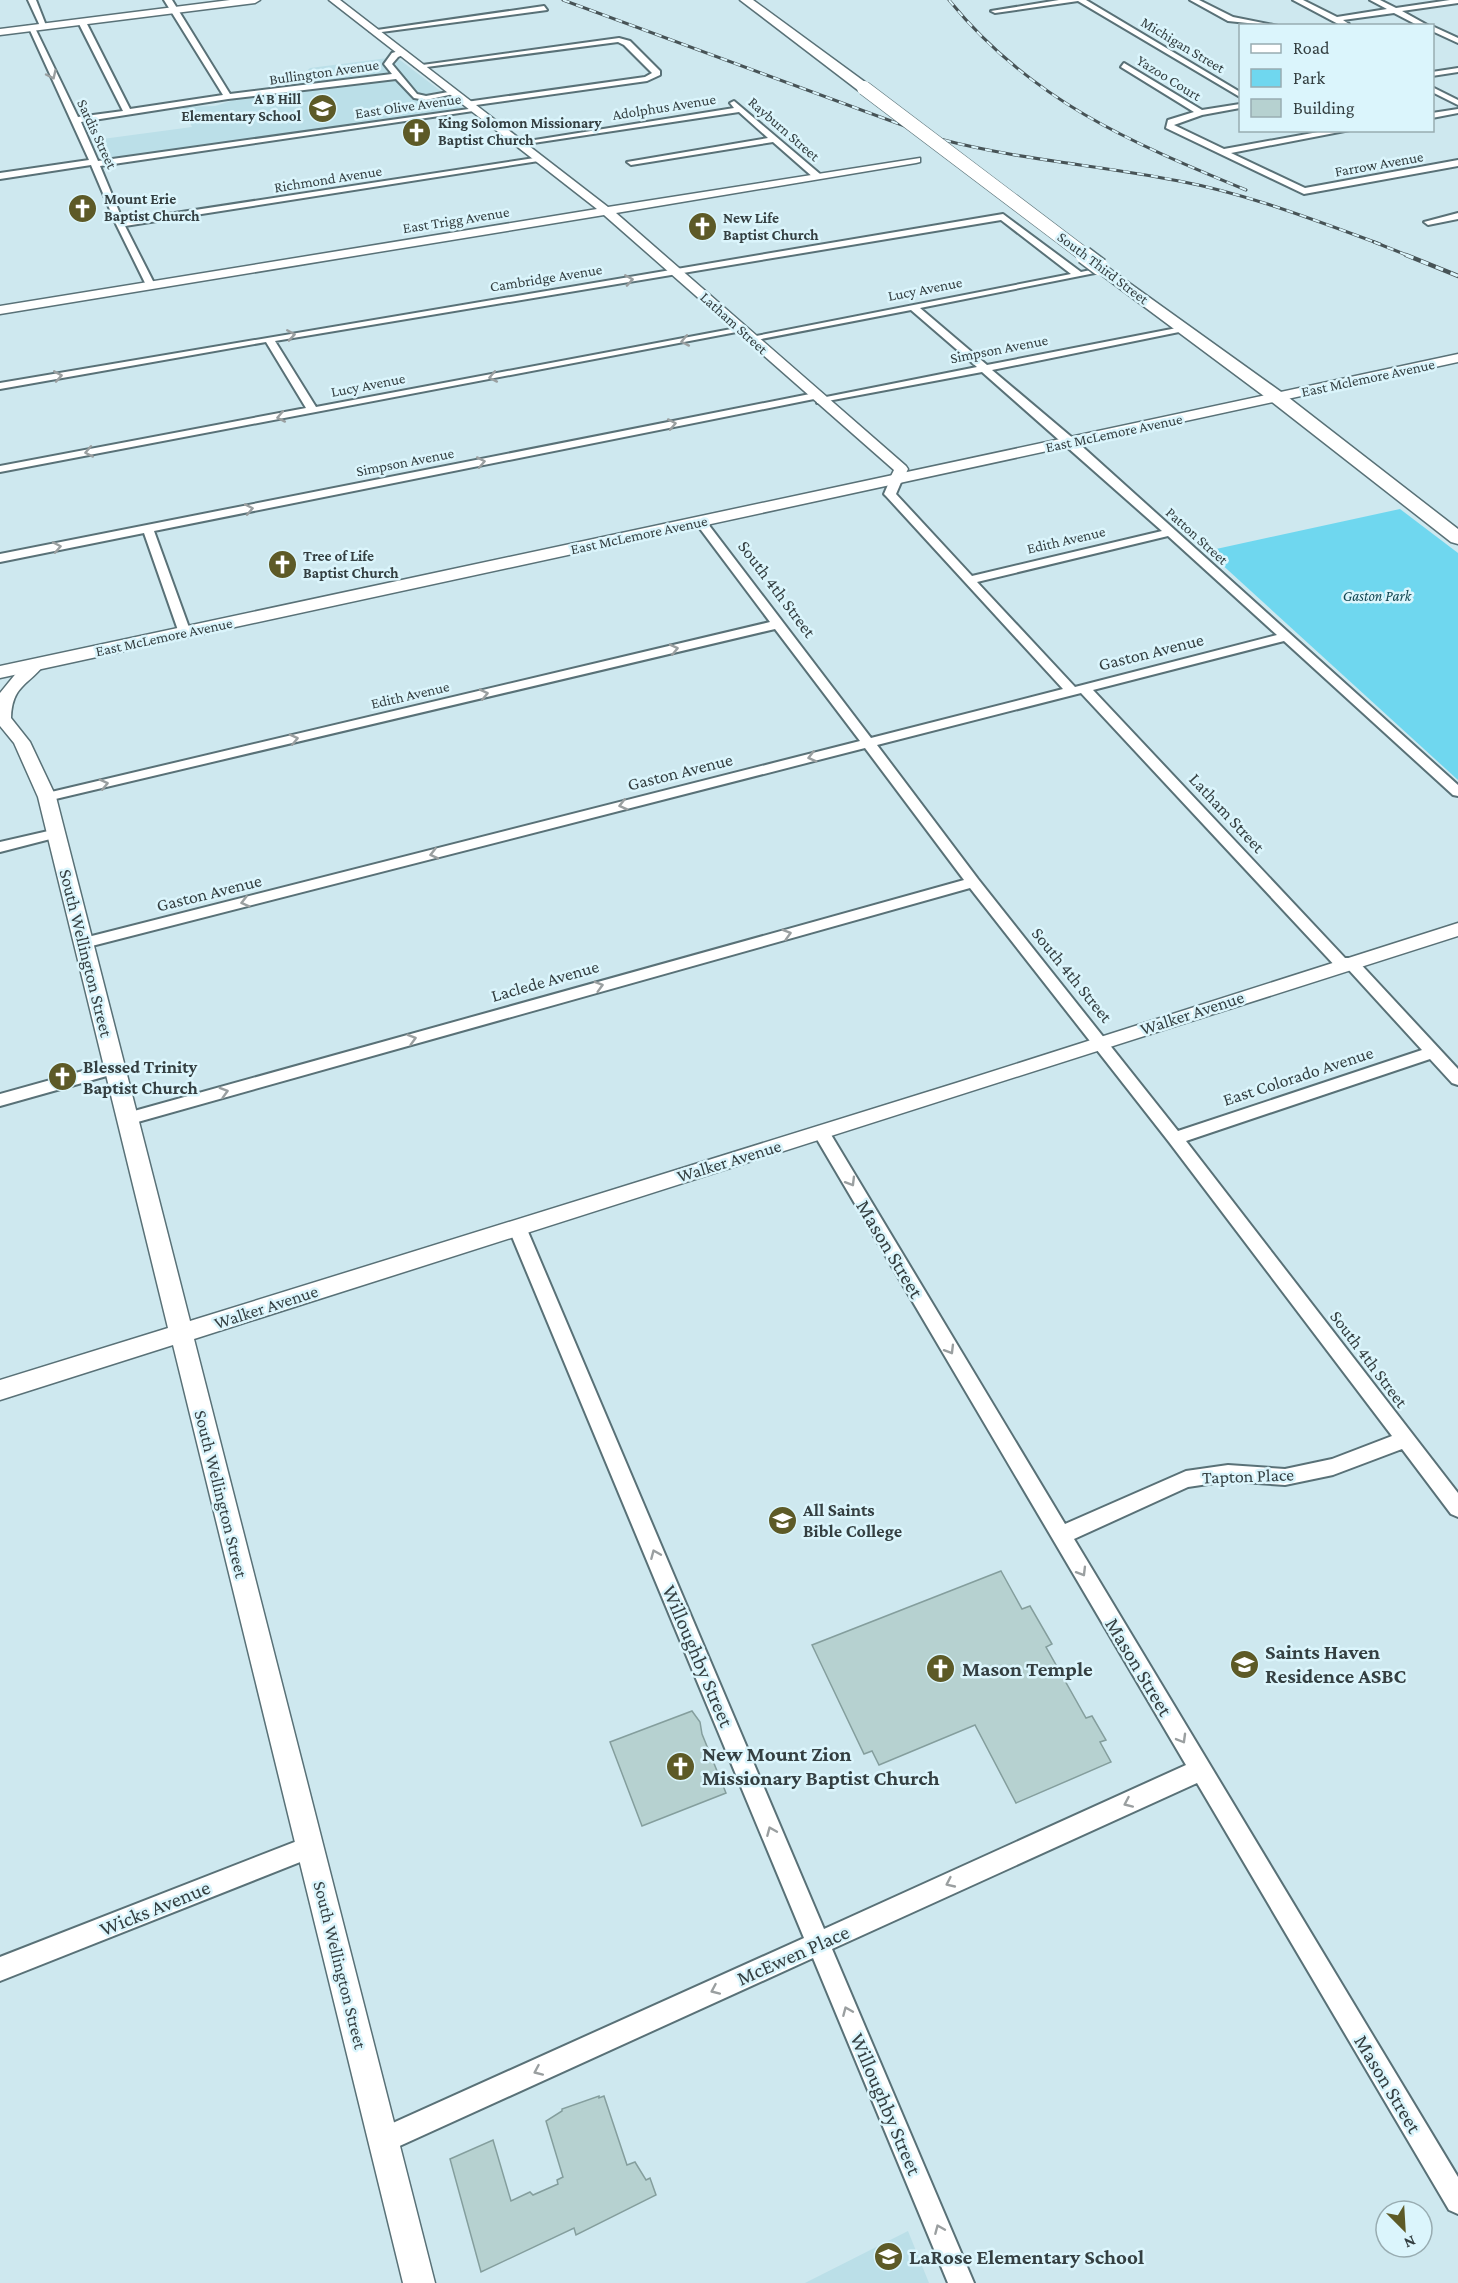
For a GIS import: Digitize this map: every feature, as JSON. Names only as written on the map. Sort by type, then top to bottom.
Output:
[{"type":"main road","points":[[0,32],[255,0]]},
{"type":"main road","name":"South Third Street","points":[[746,0],[1102,269],[1278,398],[1458,538]]},
{"type":"main road","name":"East Mclemore Avenue","points":[[1278,398],[1458,358]]},
{"type":"main road","name":"East McLemore Avenue","points":[[0,672],[1278,398]]},
{"type":"street","points":[[32,0],[44,26]]},
{"type":"street","points":[[168,0],[228,97]]},
{"type":"street","name":"Latham Street","points":[[334,0],[606,211],[901,469],[890,494],[969,580],[1458,1079]]},
{"type":"street","points":[[995,11],[1075,0]]},
{"type":"street","name":"Michigan Street","points":[[1081,0],[1239,94]]},
{"type":"street","points":[[1194,0],[1231,19],[1262,24]]},
{"type":"street","points":[[1297,0],[1344,24]]},
{"type":"street","points":[[1374,0],[1422,24]]},
{"type":"street","points":[[1337,20],[1443,1],[1458,1]]},
{"type":"street","points":[[1443,1],[1458,9]]},
{"type":"street","points":[[374,32],[544,8]]},
{"type":"street","points":[[82,22],[127,111]]},
{"type":"street","name":"Sardis Street","points":[[31,28],[72,117],[76,120],[120,224],[150,285]]},
{"type":"street","points":[[1434,29],[1458,41]]},
{"type":"street","name":"East Olive Avenue","points":[[1,174],[95,163],[472,107],[647,79],[657,73],[627,43],[619,40],[419,66]]},
{"type":"street","name":"Bullington Avenue","points":[[402,52],[395,55],[388,64],[417,97],[454,93]]},
{"type":"street","name":"Yazoo Court","points":[[1124,65],[1201,113]]},
{"type":"street","points":[[1435,72],[1458,70]]},
{"type":"street","name":"Bullington Avenue","points":[[76,120],[127,111],[398,75]]},
{"type":"street","points":[[1434,90],[1458,103]]},
{"type":"street","name":"Rayburn Street","points":[[737,106],[817,176]]},
{"type":"street","name":"Adolphus Avenue","points":[[520,143],[737,106]]},
{"type":"street","points":[[1239,106],[1201,113],[1171,122],[1169,126],[1222,152],[1335,132]]},
{"type":"street","points":[[1434,116],[1458,111]]},
{"type":"street","points":[[631,162],[775,140]]},
{"type":"street","name":"Farrow Avenue","points":[[1222,152],[1304,191],[1458,163]]},
{"type":"street","name":"Richmond Avenue","points":[[120,224],[541,160]]},
{"type":"street","name":"East Trigg Avenue","points":[[0,310],[916,160]]},
{"type":"street","points":[[1428,222],[1458,216]]},
{"type":"street","name":"Cambridge Avenue","points":[[0,386],[269,339],[1003,218],[1079,275]]},
{"type":"street","name":"Lucy Avenue","points":[[0,469],[313,411],[913,307],[1102,269]]},
{"type":"street","name":"Patton Street","points":[[913,307],[1071,442],[1458,792]]},
{"type":"street","name":"Simpson Avenue","points":[[0,558],[1184,328]]},
{"type":"street","points":[[269,339],[313,411]]},
{"type":"street","name":"South 4th Street","points":[[701,522],[973,882],[1101,1042],[1458,1508]]},
{"type":"street","points":[[148,529],[186,633]]},
{"type":"street","name":"Edith Avenue","points":[[969,580],[1171,532]]},
{"type":"street","name":"Edith Avenue","points":[[47,797],[779,624]]},
{"type":"street","name":"Gaston Avenue","points":[[84,943],[1077,688],[1285,637]]},
{"type":"street","points":[[1,717],[1,708],[10,690],[20,675],[36,664]]},
{"type":"street","name":"South Wellington Street","points":[[1,717],[22,742],[47,797],[57,833],[419,2283]]},
{"type":"street","points":[[0,847],[57,833]]},
{"type":"street","name":"Laclede Avenue","points":[[127,1119],[973,882]]},
{"type":"street","name":"Walker Avenue","points":[[0,1390],[1458,929]]},
{"type":"street","name":"East Colorado Avenue","points":[[1175,1138],[1432,1052]]},
{"type":"street","points":[[0,1100],[115,1068]]},
{"type":"street","name":"Mason Street","points":[[821,1132],[1458,2201]]},
{"type":"street","name":"Willoughby Street","points":[[517,1227],[961,2283]]},
{"type":"street","name":"Tapton Place","points":[[1060,1536],[1186,1479],[1228,1473],[1285,1477],[1333,1467],[1406,1439]]},
{"type":"street","name":"McEwen Place","points":[[384,2140],[1200,1770]]},
{"type":"street","name":"Wicks Avenue","points":[[0,1969],[310,1846]]},
{"type":"shaded area","name":"A B Hill Elementary School","points":[[396,57],[463,108],[102,160],[95,140],[192,127],[182,107],[215,106],[238,96],[299,87],[296,81],[310,68]]},
{"type":"shaded area","name":"LaRose Elementary School","points":[[908,2231],[929,2283],[805,2283]]},
{"type":"green space","name":"Gaston Park","points":[[1400,509],[1458,553],[1458,780],[1207,551]]},
{"type":"building","name":"Mason Temple","points":[[1001,1571],[1022,1609],[1030,1606],[1052,1644],[1046,1647],[1086,1718],[1092,1716],[1106,1740],[1100,1742],[1111,1762],[1016,1803],[975,1725],[879,1765],[872,1751],[864,1754],[812,1645]]},
{"type":"building","name":"New Mount Zion Missionary Baptist Church","points":[[692,1711],[700,1722],[702,1734],[726,1793],[642,1826],[610,1742]]},
{"type":"building","points":[[599,2096],[599,2098],[604,2096],[627,2165],[635,2162],[646,2180],[650,2178],[656,2195],[576,2235],[574,2228],[481,2272],[450,2159],[493,2140],[511,2201],[530,2192],[533,2195],[558,2184],[557,2180],[563,2177],[546,2121],[562,2109]]},
{"type":"railway","points":[[563,0],[940,139],[999,152],[1205,186],[1281,208],[1380,244]]},
{"type":"railway","points":[[949,0],[980,35],[1013,65],[1048,91],[1122,135],[1246,190]]},
{"type":"railway","points":[[1374,242],[1409,256]]},
{"type":"railway","points":[[1406,255],[1458,276]]},
{"type":"place","name":"A B Hill Elementary School","points":[[322,108]]},
{"type":"place","name":"King Solomon Missionary Baptist Church","points":[[417,132]]},
{"type":"place","name":"Mount Erie Baptist Church","points":[[83,208]]},
{"type":"place","name":"New Life Baptist Church","points":[[702,227]]},
{"type":"place","name":"Tree of Life Baptist Church","points":[[282,565]]},
{"type":"place","name":"Blessed Trinity Baptist Church","points":[[62,1077]]},
{"type":"place","name":"All Saints Bible College","points":[[782,1520]]},
{"type":"place","name":"Saints Haven Residence ASBC","points":[[1244,1664]]},
{"type":"place","name":"Mason Temple","points":[[941,1669]]},
{"type":"place","name":"New Mount Zion Missionary Baptist Church","points":[[681,1766]]},
{"type":"place","name":"LaRose Elementary School","points":[[888,2257]]}]
